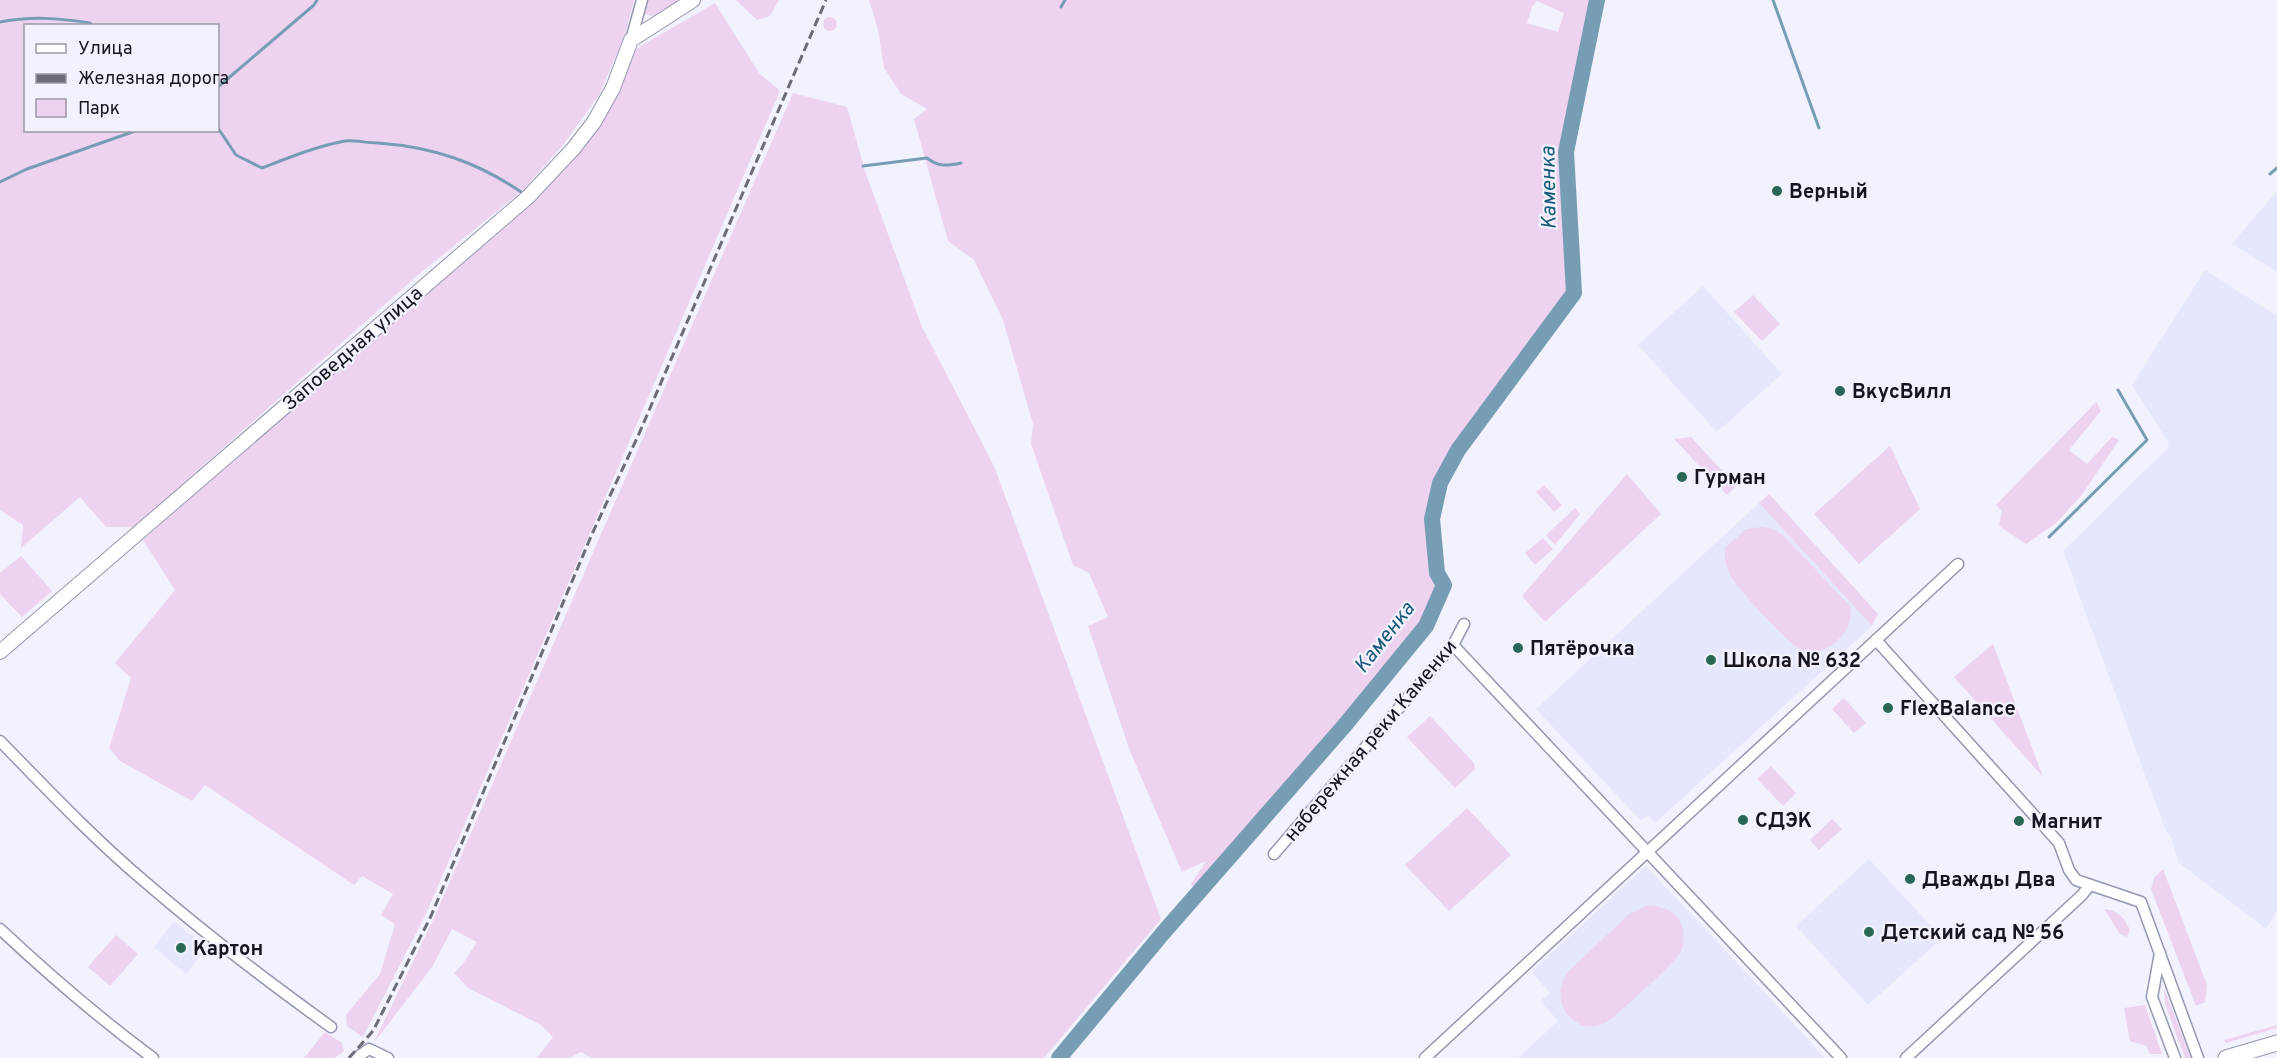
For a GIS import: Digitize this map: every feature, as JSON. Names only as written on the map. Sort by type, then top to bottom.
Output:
[{"type":"main road","points":[[2226,1058],[2277,1043]]},
{"type":"street","name":"Заповедная улица","points":[[0,652],[528,197],[574,148],[594,122],[613,88],[632,40],[642,0]]},
{"type":"street","points":[[632,40],[693,0]]},
{"type":"street","points":[[1425,1058],[1958,564]]},
{"type":"street","name":"набережная реки Каменки","points":[[1274,854],[1453,645],[1464,624]]},
{"type":"street","points":[[1876,640],[2059,843],[2069,870],[2076,880],[2141,902],[2198,1058]]},
{"type":"street","points":[[1453,645],[1841,1058]]},
{"type":"street","points":[[0,741],[75,818],[142,880],[254,970],[331,1027]]},
{"type":"street","points":[[1906,1058],[2084,894],[2090,885]]},
{"type":"street","points":[[0,929],[69,993],[153,1058]]},
{"type":"street","points":[[2160,953],[2152,997],[2175,1058]]},
{"type":"street","points":[[356,1058],[369,1049],[388,1058]]},
{"type":"shaded area","points":[[2277,191],[2277,271],[2232,244]]},
{"type":"shaded area","points":[[2205,270],[2277,316],[2277,911],[2266,929],[2178,862],[2172,839],[2165,829],[2063,551],[2167,449],[2169,443],[2132,385]]},
{"type":"shaded area","points":[[1703,286],[1782,374],[1717,432],[1638,345]]},
{"type":"shaded area","name":"Школа № 632","points":[[1759,503],[1872,626],[1655,823],[1648,815],[1641,821],[1536,709]]},
{"type":"shaded area","name":"Детский сад № 56","points":[[1869,859],[1942,938],[1868,1005],[1796,926]]},
{"type":"shaded area","points":[[1646,866],[1825,1058],[1518,1058],[1558,1021],[1540,1001],[1550,993],[1531,972]]},
{"type":"shaded area","name":"Картон","points":[[174,921],[207,948],[186,974],[154,947]]},
{"type":"green space","points":[[0,0],[634,0],[625,35],[599,95],[563,145],[522,191],[418,275],[134,527],[106,527],[80,497],[21,548],[23,525],[0,510]]},
{"type":"green space","points":[[649,0],[681,0],[655,17],[645,14]]},
{"type":"green space","points":[[736,0],[779,0],[770,16],[757,20]]},
{"type":"green space","points":[[869,0],[1592,0],[1561,149],[1572,288],[1472,425],[1434,482],[1432,519],[1437,572],[1444,585],[1426,626],[1345,725],[1198,894],[1191,884],[1206,861],[1182,872],[1130,751],[1088,626],[1108,617],[1089,573],[1073,565],[1031,444],[1033,424],[1003,320],[974,260],[948,241],[914,119],[927,109],[901,94],[884,68],[878,30]],"holes":[[[1537,1],[1564,13],[1558,32],[1527,23],[1532,7]]]},
{"type":"green space","points":[[715,3],[759,73],[780,91],[426,914],[363,1037],[347,1026],[346,1015],[380,974],[395,924],[381,915],[393,894],[362,876],[354,885],[205,785],[192,801],[120,761],[109,748],[131,678],[115,663],[175,590],[143,540],[533,203],[576,154],[613,103],[636,49]]},
{"type":"green space","points":[[830,17],[835,19],[837,24],[835,29],[830,31],[825,29],[823,24],[825,19]]},
{"type":"green space","points":[[793,93],[847,107],[865,171],[922,327],[994,466],[1161,919],[1044,1058],[591,1058],[581,1052],[569,1058],[537,1058],[553,1037],[541,1025],[468,988],[454,973],[477,942],[452,929],[432,967],[373,1044],[434,918]]},
{"type":"green space","points":[[1753,295],[1780,324],[1762,341],[1734,312]]},
{"type":"green space","points":[[2096,402],[2101,411],[2069,450],[2087,464],[2112,437],[2119,440],[2081,496],[2055,524],[2026,544],[1999,526],[2002,511],[1996,505]]},
{"type":"green space","points":[[1691,437],[1736,486],[1727,495],[1674,439]]},
{"type":"green space","points":[[1890,446],[1920,509],[1859,564],[1814,514]]},
{"type":"green space","points":[[1627,474],[1661,514],[1545,622],[1522,596]]},
{"type":"green space","points":[[1544,485],[1562,505],[1554,512],[1536,492]]},
{"type":"green space","points":[[1769,494],[1878,614],[1872,626],[1759,503]]},
{"type":"green space","points":[[1575,508],[1580,514],[1555,545],[1546,535]]},
{"type":"green space","points":[[1762,527],[1774,529],[1785,537],[1850,606],[1851,615],[1847,628],[1831,646],[1811,651],[1794,645],[1763,615],[1730,575],[1725,562],[1725,548],[1746,529]]},
{"type":"green space","points":[[1543,538],[1553,549],[1535,565],[1525,553]]},
{"type":"green space","points":[[21,556],[52,591],[22,617],[0,594],[0,573]]},
{"type":"green space","points":[[1993,644],[2043,777],[1954,677]]},
{"type":"green space","points":[[1844,698],[1866,723],[1854,733],[1832,709]]},
{"type":"green space","points":[[1430,716],[1474,763],[1475,769],[1455,788],[1407,737]]},
{"type":"green space","points":[[1771,766],[1796,793],[1783,806],[1757,779]]},
{"type":"green space","points":[[1467,808],[1511,855],[1449,911],[1405,865]]},
{"type":"green space","points":[[1832,819],[1842,829],[1819,850],[1810,840]]},
{"type":"green space","points":[[2163,869],[2207,985],[2205,1002],[2196,1006],[2151,889],[2154,878]]},
{"type":"green space","points":[[1645,906],[1664,908],[1678,918],[1684,933],[1681,952],[1645,989],[1605,1023],[1584,1026],[1575,1021],[1567,1014],[1560,995],[1562,983],[1568,972],[1628,915]]},
{"type":"green space","points":[[2104,909],[2114,911],[2123,918],[2130,930],[2127,937],[2120,934]]},
{"type":"green space","points":[[116,935],[138,954],[110,986],[88,967]]},
{"type":"green space","points":[[2164,988],[2191,1058],[2185,1058],[2165,1004]]},
{"type":"green space","points":[[2145,1005],[2162,1054],[2150,1054],[2146,1046],[2130,1041],[2124,1008]]},
{"type":"green space","points":[[2277,1025],[2277,1028],[2226,1043],[2224,1040]]},
{"type":"green space","points":[[325,1032],[342,1043],[344,1051],[334,1058],[304,1058]]},
{"type":"waterway","points":[[219,86],[317,0]]},
{"type":"waterway","points":[[1061,7],[1065,0]]},
{"type":"waterway","name":"Каменка","points":[[1059,1058],[1163,933],[1345,725],[1426,626],[1444,585],[1437,573],[1432,519],[1440,483],[1458,450],[1574,293],[1566,152],[1597,0]]},
{"type":"waterway","points":[[1773,0],[1819,128]]},
{"type":"waterway","points":[[0,22],[45,18],[91,24]]},
{"type":"waterway","points":[[219,130],[236,155],[262,168],[334,143],[349,141],[378,143],[418,148],[454,158],[490,173],[524,194]]},
{"type":"waterway","points":[[0,182],[27,169],[132,132]]},
{"type":"waterway","points":[[863,166],[927,158],[943,165],[961,163]]},
{"type":"waterway","points":[[2270,174],[2277,168]]},
{"type":"waterway","points":[[2049,537],[2147,440],[2118,390]]},
{"type":"railway","points":[[349,1058],[373,1031],[431,916],[592,534],[638,436],[826,0]]},
{"type":"place","name":"Верный","points":[[1777,191]]},
{"type":"place","name":"ВкусВилл","points":[[1840,391]]},
{"type":"place","name":"Гурман","points":[[1682,477]]},
{"type":"place","name":"Пятёрочка","points":[[1518,648]]},
{"type":"place","name":"Школа № 632","points":[[1711,660]]},
{"type":"place","name":"FlexBalance","points":[[1888,708]]},
{"type":"place","name":"СДЭК","points":[[1743,820]]},
{"type":"place","name":"Магнит","points":[[2019,821]]},
{"type":"place","name":"Дважды Два","points":[[1910,879]]},
{"type":"place","name":"Детский сад № 56","points":[[1869,932]]},
{"type":"place","name":"Картон","points":[[181,948]]}]
